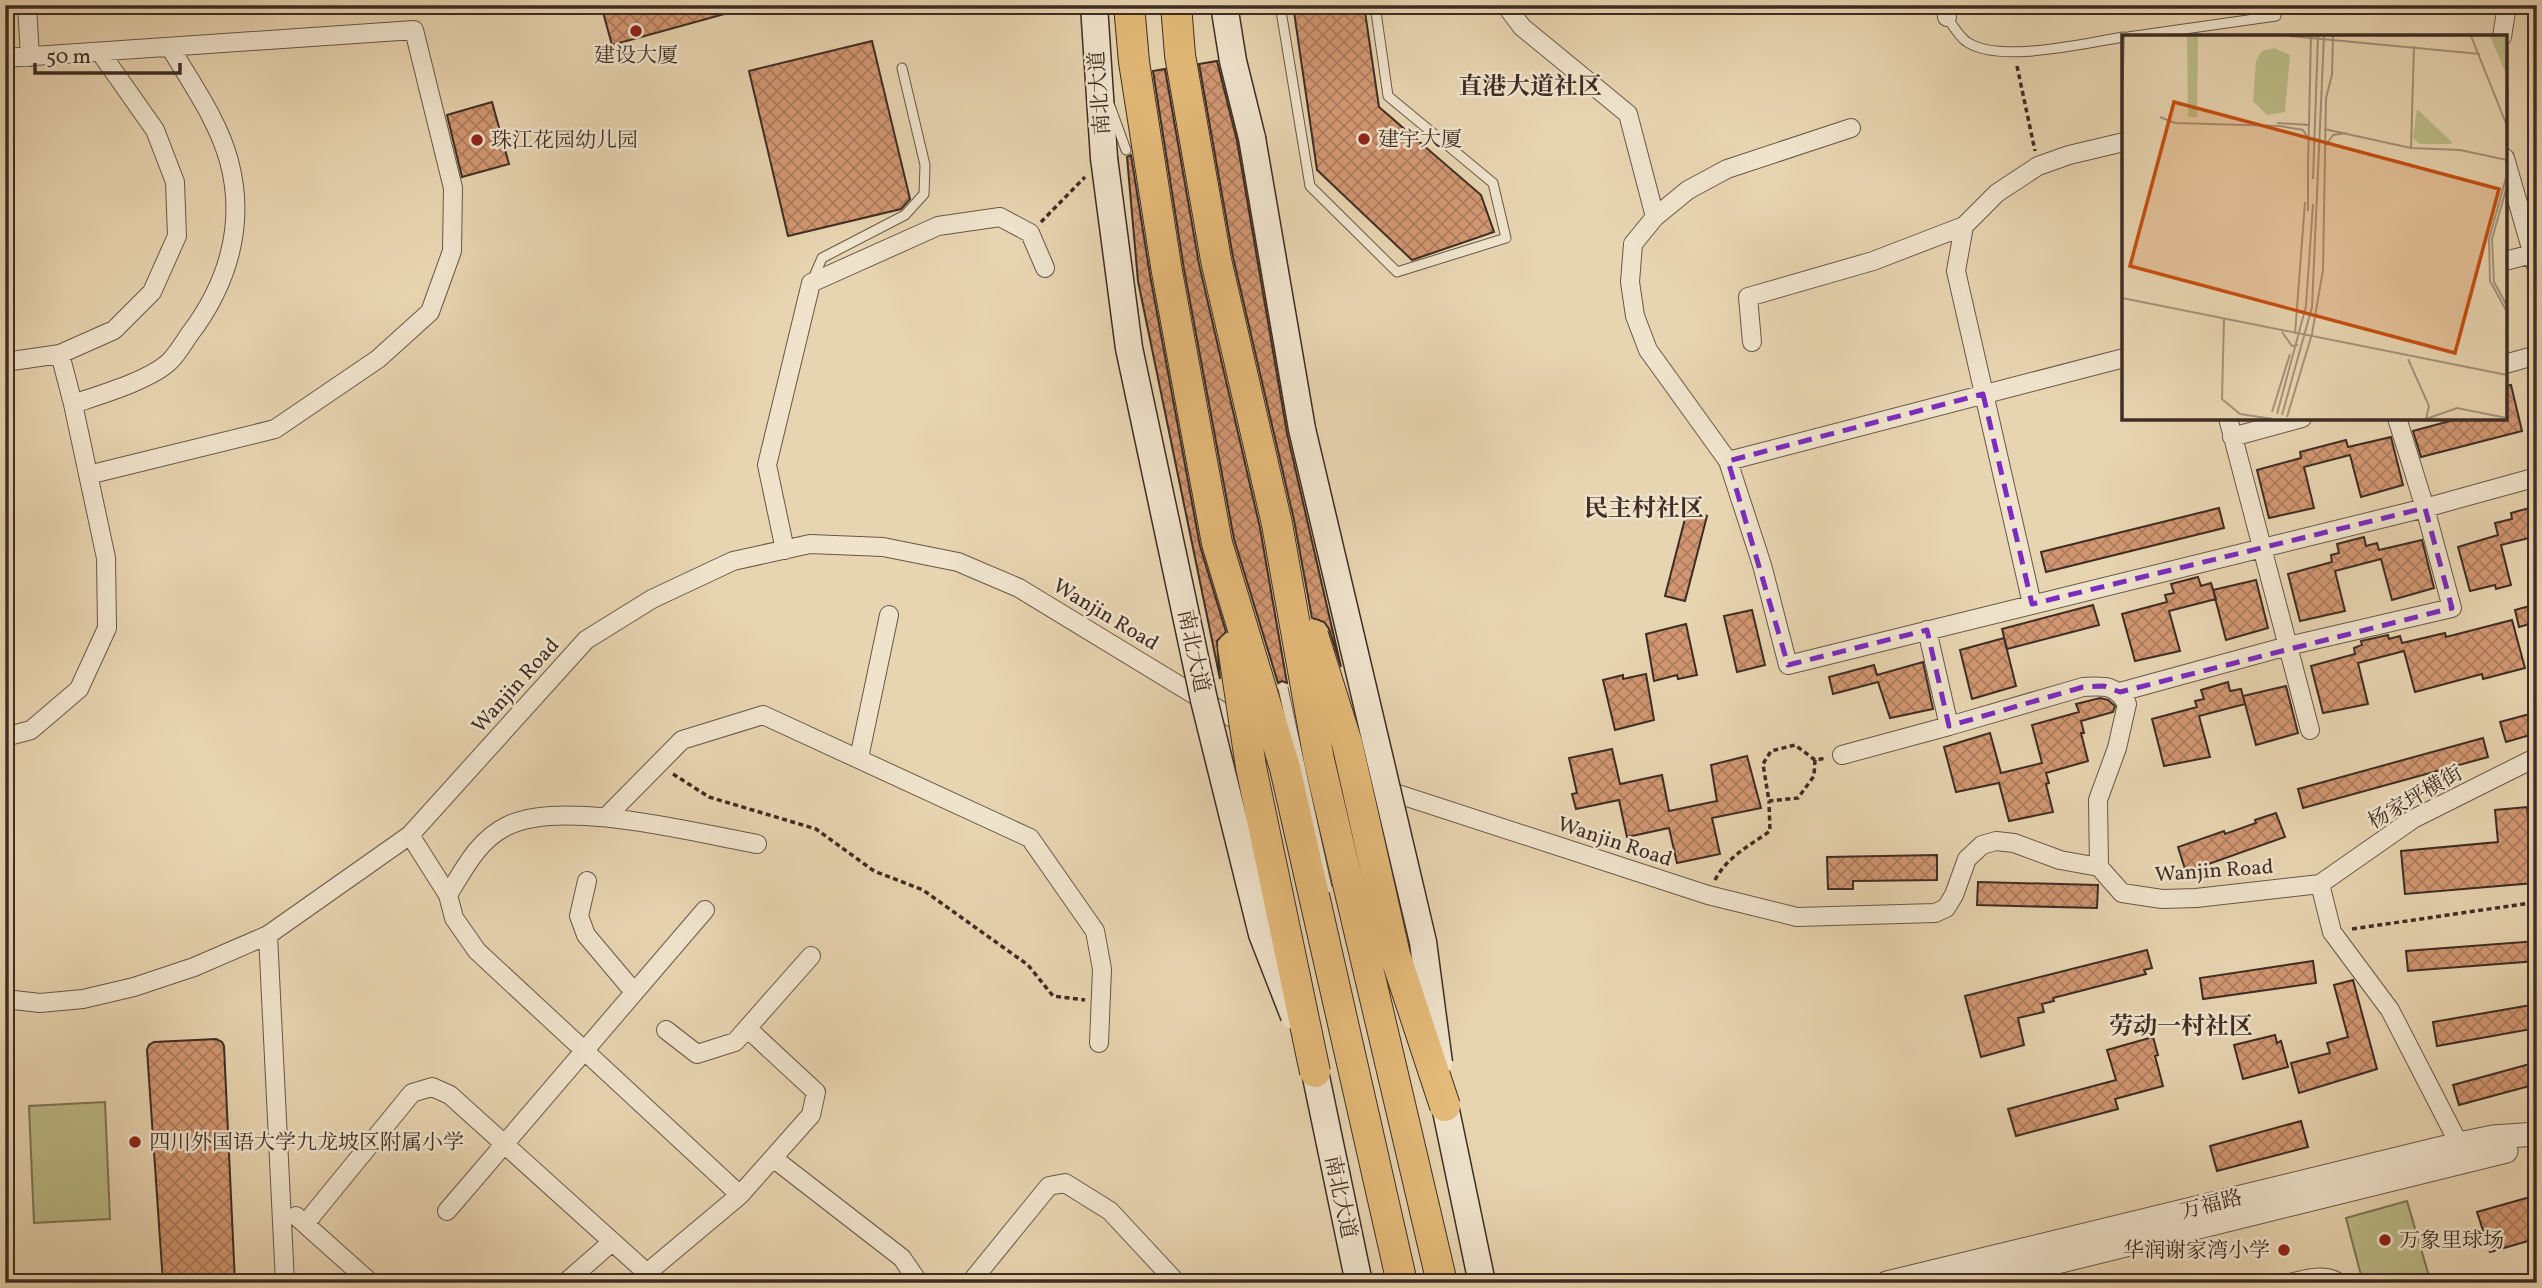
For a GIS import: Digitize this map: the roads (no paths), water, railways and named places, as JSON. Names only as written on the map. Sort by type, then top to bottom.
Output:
[{"type":"highway","name":"南北大道","points":[[1129,5],[1134,62],[1167,272],[1217,543],[1285,768],[1402,1283]]},
{"type":"highway","points":[[1176,5],[1180,55],[1216,260],[1277,524],[1319,760],[1442,1283]]},
{"type":"highway","points":[[1277,524],[1347,743],[1395,955],[1445,1106]]},
{"type":"highway","points":[[1217,543],[1251,767],[1315,1072]]},
{"type":"main road","name":"南北大道","points":[[1094,5],[1098,72],[1115,154],[1129,348],[1204,700],[1262,934],[1315,1072],[1359,1283]]},
{"type":"main road","points":[[1224,5],[1245,133],[1303,429],[1423,942],[1445,1106],[1482,1283]]},
{"type":"main road","points":[[1348,1283],[1353,1255]]},
{"type":"main road","points":[[1476,1255],[1489,1283]]},
{"type":"street","points":[[27,5],[30,57]]},
{"type":"street","points":[[1509,5],[1510,11],[1522,27],[1628,114],[1655,217]]},
{"type":"street","points":[[2502,35],[2507,5]]},
{"type":"street","points":[[5,58],[414,30],[453,188],[452,251],[430,312],[378,359],[275,429],[88,475]]},
{"type":"street","points":[[73,404],[127,386],[169,362],[208,311],[232,251],[237,204],[229,159],[212,120],[170,47]]},
{"type":"street","points":[[5,362],[60,354],[114,330],[152,292],[177,236],[175,182],[155,130],[100,52]]},
{"type":"street","points":[[1851,128],[1727,169],[1688,190],[1655,217],[1633,244],[1630,282],[1635,316],[1648,350],[1728,461],[1762,565],[1788,666],[2425,508],[2537,477]]},
{"type":"street","points":[[1752,342],[1748,297],[1872,261],[1964,226],[1997,192],[2038,166],[2069,155],[2122,142]]},
{"type":"street","points":[[2507,165],[2535,259],[2507,261]]},
{"type":"street","points":[[785,550],[766,465],[811,283],[938,226],[1000,217],[1030,233],[1045,268]]},
{"type":"street","points":[[1964,226],[1956,271],[1983,394],[2000,454],[2032,604]]},
{"type":"street","points":[[5,737],[31,730],[79,689],[107,628],[106,558],[60,354]]},
{"type":"street","points":[[2507,363],[2537,355]]},
{"type":"street","points":[[1728,461],[2122,359]]},
{"type":"street","points":[[2228,420],[2309,730]]},
{"type":"street","points":[[2232,436],[2294,420]]},
{"type":"street","points":[[1842,755],[2082,687],[2104,686],[2120,692],[2288,646],[2452,608],[2398,420]]},
{"type":"street","name":"Wanjin Road","points":[[5,999],[40,1003],[72,1000],[134,987],[194,967],[268,935],[410,835],[586,640],[652,598],[733,561],[810,544],[883,547],[958,562],[1019,588],[1309,765],[1708,895],[1797,917],[1935,913],[1946,908],[1954,895],[1967,859],[1982,845],[1996,841],[2014,843],[2060,860],[2099,867],[2122,893],[2162,899],[2196,898],[2320,884]]},
{"type":"street","points":[[859,758],[889,615]]},
{"type":"street","points":[[1927,630],[1950,726]]},
{"type":"street","points":[[2099,867],[2098,800],[2125,719],[2127,704],[2120,692]]},
{"type":"street","points":[[606,817],[682,740],[764,715],[859,758],[1030,838],[1096,932],[1102,969],[1099,1043]]},
{"type":"street","name":"杨家坪横街","points":[[2320,884],[2413,819],[2537,757]]},
{"type":"street","points":[[448,895],[478,848],[506,826],[535,817],[606,817],[757,844]]},
{"type":"street","points":[[410,835],[448,895],[454,918],[477,951],[740,1195]]},
{"type":"street","points":[[587,881],[579,916],[586,935],[634,992]]},
{"type":"street","points":[[2320,884],[2332,932],[2390,1010],[2459,1144]]},
{"type":"street","points":[[447,1211],[705,910]]},
{"type":"street","points":[[268,935],[285,1283]]},
{"type":"street","points":[[666,1030],[698,1054],[735,1042],[811,956]]},
{"type":"street","points":[[304,1224],[412,1093],[432,1087],[450,1095],[649,1278],[740,1195],[811,1115],[816,1092],[747,1028]]},
{"type":"street","name":"万福路","points":[[1887,1283],[2459,1144],[2493,1137],[2537,1134]]},
{"type":"street","name":"万福路","points":[[1972,1283],[2494,1152],[2537,1148]]},
{"type":"street","points":[[774,1158],[902,1258],[919,1283]]},
{"type":"street","points":[[970,1283],[1049,1185],[1065,1183],[1110,1211],[1177,1283]]},
{"type":"street","points":[[283,1204],[371,1283]]},
{"type":"street","points":[[565,1283],[612,1242]]},
{"type":"lane","points":[[1280,5],[1310,186],[1396,272],[1506,238],[1493,183],[1388,96],[1375,5]]},
{"type":"lane","points":[[1946,11],[1966,42],[1987,50],[2014,53],[2122,38]]},
{"type":"lane","points":[[2140,35],[2276,16]]},
{"type":"lane","points":[[811,283],[822,258],[905,215],[924,194],[925,165],[902,68]]},
{"type":"lane","points":[[1309,765],[1288,687],[1331,904]]},
{"type":"lane","points":[[2273,1283],[2318,1272],[2341,1277],[2345,1283]]},
{"type":"place","name":"建设大厦","points":[[636,31]]},
{"type":"place","name":"建宇大厦","points":[[1364,139]]},
{"type":"place","name":"珠江花园幼儿园","points":[[477,140]]},
{"type":"place","name":"四川外国语大学九龙坡区附属小学","points":[[135,1142]]},
{"type":"place","name":"万象里球场","points":[[2385,1240]]},
{"type":"place","name":"华润谢家湾小学","points":[[2284,1250]]},
{"type":"district","name":"直港大道社区","points":[[1530,86]]},
{"type":"district","name":"民主村社区","points":[[1644,508]]},
{"type":"district","name":"劳动一村社区","points":[[2181,1026]]}]
